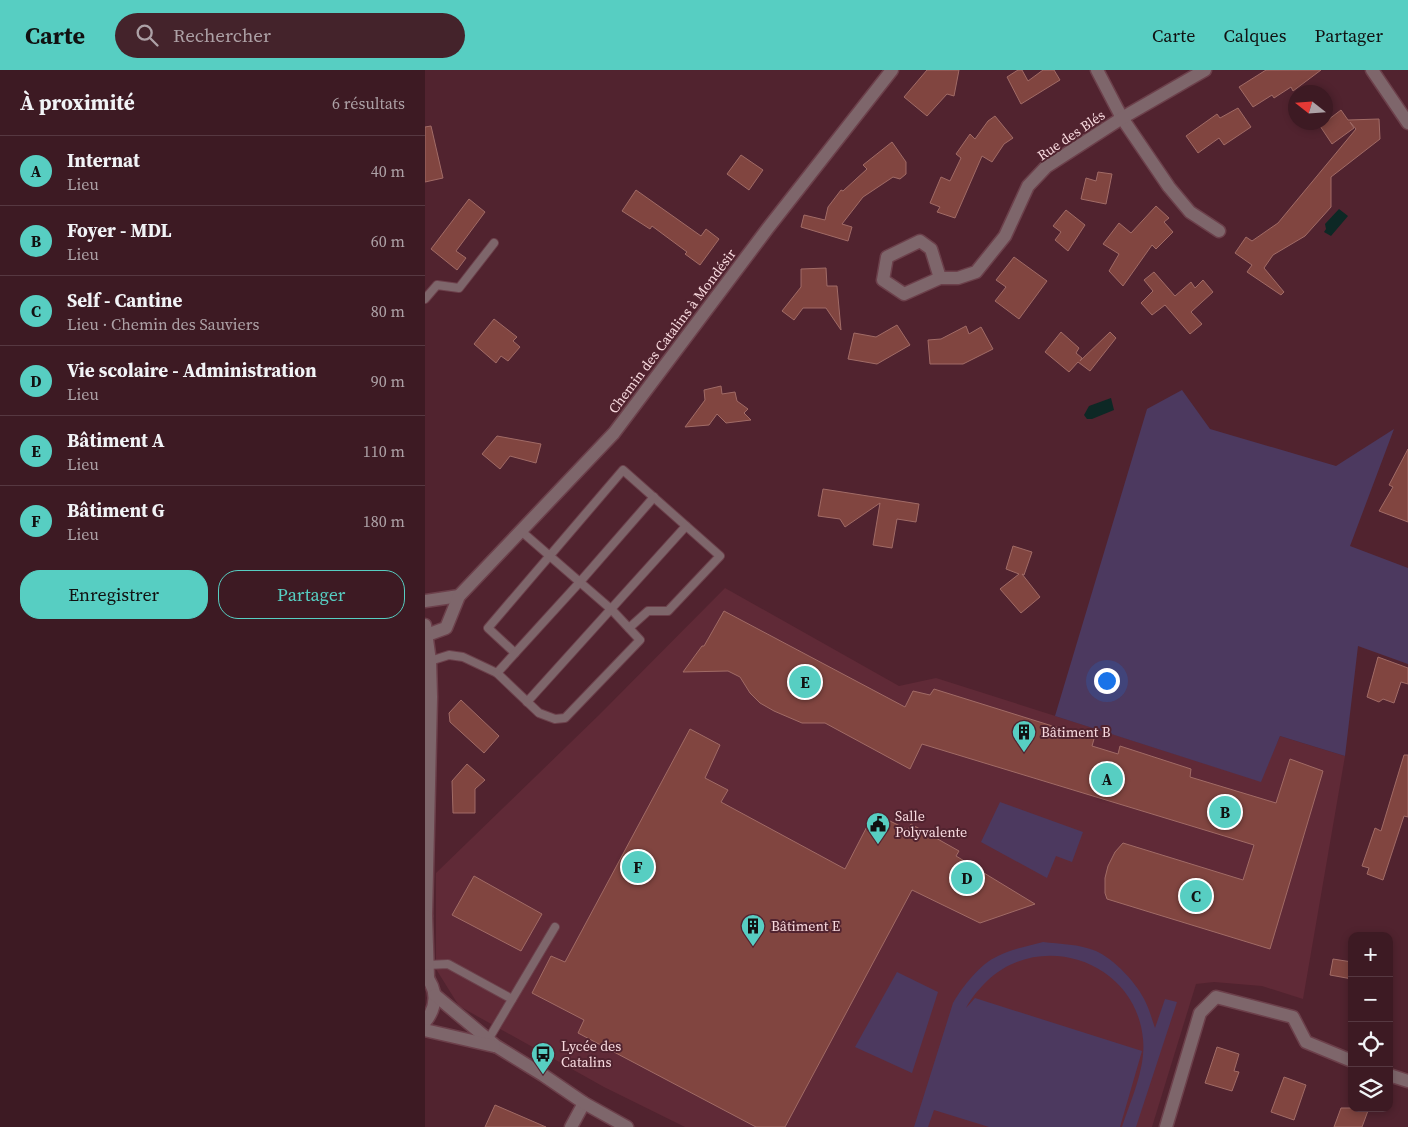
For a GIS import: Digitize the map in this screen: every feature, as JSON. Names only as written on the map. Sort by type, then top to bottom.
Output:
[{"type":"street","name":"Chemin des Catalins à Mondésir","points":[[426,630],[445,628],[459,596],[614,433],[768,228],[892,70]]},
{"type":"street","name":"Rue des Blés","points":[[1097,70],[1122,118],[1169,187],[1190,212],[1219,231]]},
{"type":"street","name":"Rue des Blés","points":[[940,278],[931,249],[919,242],[887,257],[883,280],[904,294],[940,278],[957,278],[976,272],[1005,236],[1028,186],[1046,167],[1122,118],[1205,70]]},
{"type":"street","points":[[1372,70],[1408,123]]},
{"type":"street","points":[[425,601],[459,596]]},
{"type":"street","points":[[426,630],[430,661],[430,707],[425,917],[427,973],[435,995],[492,1043],[584,1103],[627,1127]]},
{"type":"street","points":[[425,1022],[430,1015],[435,995]]},
{"type":"street","points":[[1166,1127],[1200,1013],[1216,997],[1293,1017],[1306,1042],[1348,1059]]},
{"type":"street","points":[[425,1030],[492,1043]]},
{"type":"street","points":[[1393,1076],[1408,1081]]},
{"type":"street","points":[[571,1127],[584,1103]]},
{"type":"lane","points":[[425,299],[437,285],[459,288],[494,243]]},
{"type":"lane","points":[[515,653],[488,628],[623,470],[720,556],[668,611],[648,611],[629,628]]},
{"type":"lane","points":[[497,673],[654,497]]},
{"type":"lane","points":[[527,702],[686,526]]},
{"type":"lane","points":[[430,661],[449,655],[463,658],[497,673],[539,713],[555,719],[565,718],[640,640],[612,610],[521,531]]},
{"type":"lane","points":[[492,1043],[513,999],[555,927]]},
{"type":"lane","points":[[427,973],[448,964],[513,999]]},
{"type":"shaded area","points":[[1182,390],[1210,429],[1336,466],[1394,429],[1350,546],[1408,568],[1408,664],[1358,646],[1345,756],[1280,736],[1261,782],[1055,716],[1147,409]]},
{"type":"shaded area","points":[[725,588],[899,686],[936,678],[1260,781],[1280,736],[1345,756],[1303,999],[1262,986],[1214,982],[1196,984],[1152,1127],[685,1127],[604,1087],[459,1006],[436,969],[436,873],[599,715]]},
{"type":"shaded area","points":[[1000,802],[1083,832],[1072,862],[1056,856],[1047,878],[981,842]]},
{"type":"shaded area","points":[[1043,942],[1083,947],[1096,951],[1110,960],[1125,973],[1137,988],[1147,1006],[1155,1028],[1165,999],[1177,1002],[1136,1127],[1122,1127],[1137,1083],[1142,1061],[1143,1039],[1137,1012],[1123,990],[1105,973],[1083,962],[1059,956],[1034,957],[1009,965],[987,981],[966,1008],[975,998],[1142,1051],[1120,1127],[989,1127],[934,1110],[928,1127],[914,1127],[953,1003],[962,990],[978,970],[991,960],[1009,951]]},
{"type":"shaded area","points":[[897,972],[938,992],[912,1073],[855,1047]]},
{"type":"water","points":[[1339,209],[1348,216],[1331,236],[1324,232],[1326,229],[1325,224]]},
{"type":"water","points":[[1111,398],[1114,410],[1092,419],[1087,419],[1084,415],[1089,406]]},
{"type":"building","points":[[927,70],[959,70],[954,96],[947,94],[927,116],[904,97]]},
{"type":"building","points":[[1018,70],[1022,70],[1028,81],[1043,70],[1054,70],[1060,80],[1021,104],[1007,77]]},
{"type":"building","points":[[1266,70],[1321,70],[1301,85],[1288,85],[1288,89],[1274,98],[1272,95],[1253,107],[1239,87]]},
{"type":"building","points":[[1238,108],[1251,127],[1224,145],[1219,138],[1198,153],[1186,136],[1217,114],[1220,118]]},
{"type":"building","points":[[1341,110],[1348,120],[1379,119],[1380,139],[1331,177],[1331,207],[1305,236],[1273,255],[1264,268],[1284,292],[1281,295],[1247,272],[1252,265],[1235,253],[1246,237],[1252,241],[1278,223],[1356,129],[1350,122],[1354,128],[1332,144],[1323,130],[1333,130],[1333,116]]},
{"type":"building","points":[[995,116],[1013,138],[1004,144],[992,162],[982,156],[955,218],[937,212],[940,207],[930,203],[941,177],[950,181],[961,158],[956,154],[970,134],[975,139],[988,121]]},
{"type":"building","points":[[431,126],[443,178],[425,182],[425,127]]},
{"type":"building","points":[[892,142],[906,162],[906,174],[900,179],[893,177],[863,197],[842,224],[852,227],[848,241],[801,227],[804,215],[825,220],[828,207],[841,190],[843,191],[867,169],[863,165]]},
{"type":"building","points":[[741,155],[763,170],[749,190],[727,174]]},
{"type":"building","points":[[1098,172],[1112,174],[1106,204],[1081,199],[1086,178],[1096,181]]},
{"type":"building","points":[[636,190],[701,236],[706,229],[719,239],[700,265],[685,254],[687,252],[652,226],[650,229],[622,211]]},
{"type":"building","points":[[469,199],[485,212],[456,251],[466,258],[457,270],[431,249]]},
{"type":"building","points":[[1156,206],[1169,218],[1164,222],[1173,232],[1156,249],[1152,245],[1123,286],[1109,271],[1119,254],[1103,244],[1119,223],[1131,233]]},
{"type":"building","points":[[1066,210],[1085,225],[1068,251],[1055,240],[1061,232],[1053,226]]},
{"type":"building","points":[[1014,257],[1047,281],[1019,319],[995,301],[1006,287],[996,280]]},
{"type":"building","points":[[826,268],[827,286],[837,286],[841,330],[826,308],[803,308],[794,320],[782,311],[801,287],[801,269]]},
{"type":"building","points":[[1154,272],[1175,296],[1191,282],[1195,288],[1203,280],[1213,292],[1191,312],[1202,324],[1190,334],[1165,305],[1152,315],[1141,303],[1153,291],[1144,280]]},
{"type":"building","points":[[494,319],[517,337],[513,341],[520,347],[508,361],[501,356],[496,363],[474,344]]},
{"type":"building","points":[[897,325],[910,345],[877,364],[848,359],[854,333],[876,337]]},
{"type":"building","points":[[966,326],[969,334],[981,327],[993,349],[963,364],[930,364],[928,340],[941,339]]},
{"type":"building","points":[[1061,332],[1079,348],[1076,353],[1082,358],[1080,361],[1110,332],[1116,338],[1090,371],[1078,362],[1069,372],[1045,352]]},
{"type":"building","points":[[721,386],[722,394],[735,392],[737,401],[748,409],[744,413],[751,420],[726,423],[717,414],[709,425],[685,427],[705,400],[704,390]]},
{"type":"building","points":[[497,436],[541,444],[536,463],[510,456],[500,469],[482,454]]},
{"type":"building","points":[[1408,449],[1408,522],[1379,511],[1393,487],[1389,485]]},
{"type":"building","points":[[823,489],[919,504],[916,522],[897,519],[892,548],[873,545],[880,503],[845,527],[840,519],[818,516]]},
{"type":"building","points":[[1013,546],[1032,552],[1024,575],[1022,574],[1040,597],[1021,613],[1000,589],[1019,574],[1006,569]]},
{"type":"building","points":[[724,611],[905,707],[913,691],[930,695],[934,689],[1094,739],[1092,746],[1118,754],[1120,746],[1191,769],[1190,777],[1276,803],[1290,759],[1323,771],[1270,949],[1107,899],[1105,893],[1105,878],[1108,866],[1115,852],[1123,843],[1243,880],[1254,845],[922,744],[910,769],[825,723],[802,723],[774,711],[760,703],[750,693],[740,677],[728,671],[683,672],[702,646],[704,646]]},
{"type":"building","points":[[1378,657],[1408,668],[1408,684],[1401,682],[1394,703],[1383,699],[1379,702],[1367,697]]},
{"type":"building","points":[[461,700],[499,736],[484,753],[450,722],[449,713]]},
{"type":"building","points":[[690,729],[720,745],[705,778],[728,790],[721,802],[845,869],[874,813],[908,830],[911,824],[959,851],[956,856],[1035,904],[980,923],[912,890],[785,1127],[756,1127],[578,1033],[584,1020],[532,993],[551,956],[565,962]]},
{"type":"building","points":[[1404,755],[1408,755],[1408,817],[1404,816],[1383,880],[1367,874],[1369,868],[1362,866],[1375,828],[1381,831]]},
{"type":"building","points":[[467,764],[485,780],[475,789],[475,813],[453,813],[452,781]]},
{"type":"building","points":[[474,876],[542,914],[521,951],[452,915]]},
{"type":"building","points":[[1333,959],[1348,961],[1348,978],[1330,975]]},
{"type":"building","points":[[1217,1047],[1239,1054],[1234,1071],[1239,1072],[1232,1091],[1205,1083]]},
{"type":"building","points":[[1284,1077],[1306,1085],[1294,1120],[1271,1112]]},
{"type":"building","points":[[495,1105],[546,1127],[485,1127]]},
{"type":"building","points":[[1341,1108],[1348,1108],[1348,1112],[1368,1112],[1362,1127],[1334,1127]]},
{"type":"place","name":"Bâtiment A","points":[[805,682]]},
{"type":"place","name":"Bâtiment B","points":[[1024,753]]},
{"type":"place","name":"Internat","points":[[1107,779]]},
{"type":"place","name":"Foyer - MDL","points":[[1225,812]]},
{"type":"place","name":"Salle Polyvalente","points":[[878,845]]},
{"type":"place","name":"Bâtiment G","points":[[638,867]]},
{"type":"place","name":"Vie scolaire - Administration","points":[[967,878]]},
{"type":"place","name":"Self - Cantine","points":[[1196,896]]},
{"type":"place","name":"Bâtiment E","points":[[753,947]]},
{"type":"place","name":"Lycée des Catalins","points":[[543,1075]]}]
